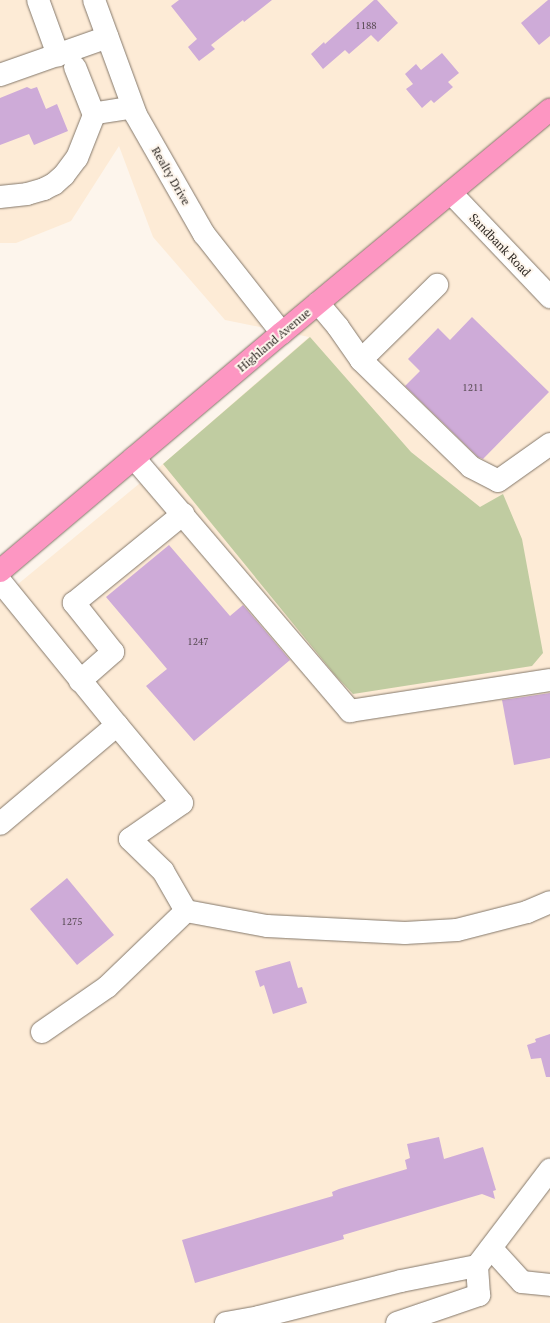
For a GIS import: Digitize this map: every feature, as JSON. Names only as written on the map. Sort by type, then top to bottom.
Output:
[{"type":"highway","name":"Highland Avenue","points":[[0,571],[282,332],[550,110]]},
{"type":"street","points":[[38,0],[58,54]]},
{"type":"street","name":"Realty Drive","points":[[94,0],[136,115],[204,234],[282,332]]},
{"type":"street","points":[[0,76],[108,37]]},
{"type":"street","points":[[0,197],[14,197],[44,189],[64,175],[77,158],[94,115],[75,67]]},
{"type":"street","points":[[94,115],[97,113],[133,106]]},
{"type":"street","name":"Sandbank Road","points":[[451,193],[550,297]]},
{"type":"street","points":[[361,360],[437,285]]},
{"type":"street","points":[[318,303],[338,327],[361,360],[471,467],[498,481],[550,444]]},
{"type":"street","points":[[134,458],[350,711],[550,680]]},
{"type":"street","points":[[80,680],[113,652],[74,603],[183,514]]},
{"type":"street","points":[[0,581],[117,726],[182,803],[130,838],[163,871],[186,911],[267,926],[405,933],[458,930],[528,912],[550,902]]},
{"type":"street","points":[[0,824],[117,726]]},
{"type":"street","points":[[42,1032],[107,987],[186,911]]},
{"type":"street","points":[[226,1323],[261,1320],[401,1281],[477,1266],[550,1170]]},
{"type":"street","points":[[491,1248],[522,1282],[550,1285]]},
{"type":"street","points":[[397,1323],[479,1295],[477,1266]]},
{"type":"shaded area","points":[[0,0],[550,0],[550,1323],[0,1323],[0,599],[163,464],[309,337],[225,320],[153,237],[119,146],[71,221],[16,243],[0,243]]},
{"type":"green space","points":[[310,337],[411,452],[480,507],[503,494],[522,539],[543,653],[532,666],[353,694],[335,675],[163,464]]},
{"type":"building","points":[[179,0],[272,0],[211,45],[215,49],[199,61],[188,47],[197,39],[171,6]]},
{"type":"building","points":[[374,0],[377,0],[398,23],[378,42],[371,35],[349,54],[345,50],[323,69],[311,54],[324,42],[325,44]]},
{"type":"building","points":[[548,0],[550,0],[550,36],[539,45],[521,23]]},
{"type":"building","points":[[442,53],[459,73],[448,82],[453,87],[434,103],[431,100],[422,108],[406,89],[413,84],[405,74],[416,64],[421,70]]},
{"type":"building","points":[[27,87],[31,89],[37,87],[46,109],[57,104],[68,131],[34,145],[29,134],[0,145],[0,98]]},
{"type":"building","points":[[472,317],[549,392],[483,459],[478,457],[405,386],[420,371],[408,359],[438,328],[450,340]]},
{"type":"building","points":[[169,545],[230,616],[243,605],[290,660],[194,741],[146,686],[167,669],[106,597]]},
{"type":"building","points":[[550,693],[550,758],[514,765],[502,700]]},
{"type":"building","points":[[67,878],[114,935],[77,965],[30,909]]},
{"type":"building","points":[[290,961],[298,988],[302,987],[307,1003],[273,1014],[264,985],[260,987],[255,971]]},
{"type":"building","points":[[550,1034],[550,1077],[546,1077],[541,1058],[531,1059],[527,1045],[536,1042],[535,1039]]},
{"type":"building","points":[[439,1137],[444,1159],[483,1147],[496,1190],[493,1191],[495,1199],[482,1194],[343,1235],[344,1239],[195,1283],[182,1240],[333,1196],[332,1192],[339,1189],[407,1169],[405,1160],[410,1158],[407,1144]]}]
